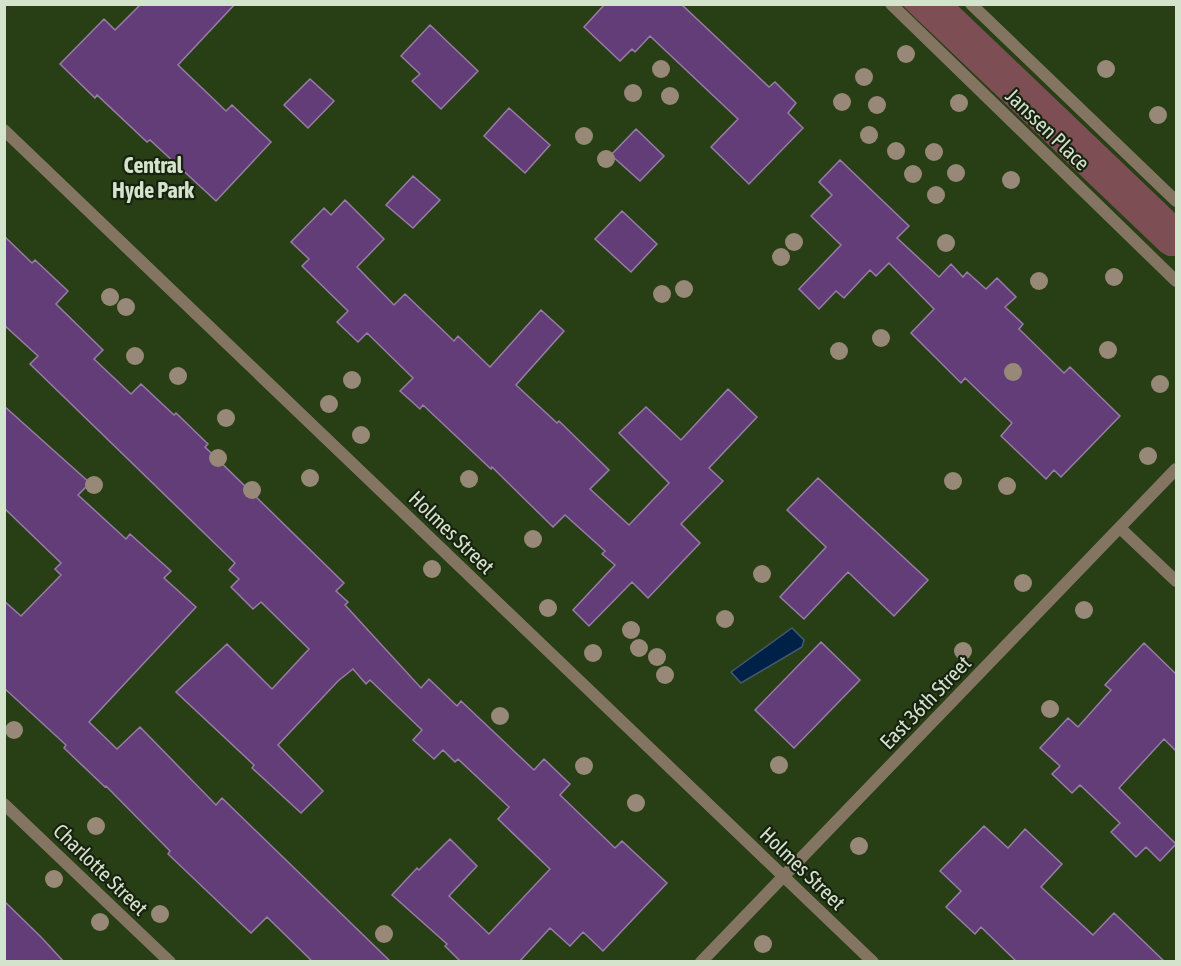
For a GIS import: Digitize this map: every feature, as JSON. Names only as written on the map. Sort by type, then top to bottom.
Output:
[{"type":"street","name":"Janssen Place","points":[[891,4],[1176,281]]},
{"type":"street","name":"Janssen Place","points":[[971,4],[1176,201]]},
{"type":"street","name":"Holmes Street","points":[[4,130],[873,962]]},
{"type":"street","name":"East 36th Street","points":[[702,962],[1176,469]]},
{"type":"street","points":[[1120,528],[1176,581]]},
{"type":"street","name":"Charlotte Street","points":[[4,804],[170,962]]},
{"type":"shaded area","points":[[902,5],[957,5],[1176,214],[1176,256],[1168,256],[1161,252]]},
{"type":"water","points":[[792,628],[804,640],[802,647],[741,683],[731,672]]},
{"type":"building","points":[[141,4],[235,4],[178,65],[226,111],[232,105],[271,142],[216,201],[150,140],[147,142],[97,95],[95,98],[60,64],[104,19],[115,30]]},
{"type":"building","points":[[605,4],[681,4],[769,87],[775,82],[796,103],[788,113],[803,128],[749,184],[711,147],[738,119],[650,36],[635,52],[632,49],[620,61],[584,27]]},
{"type":"building","points":[[430,25],[478,71],[441,109],[412,81],[420,74],[401,56]]},
{"type":"building","points":[[310,79],[334,101],[308,128],[284,105]]},
{"type":"building","points":[[509,108],[550,145],[525,173],[484,136]]},
{"type":"building","points":[[636,129],[664,156],[640,181],[611,155]]},
{"type":"building","points":[[840,160],[909,226],[897,238],[939,277],[951,264],[963,277],[967,272],[986,289],[997,278],[1016,297],[1005,307],[1023,324],[1019,329],[1064,373],[1070,367],[1120,416],[1061,477],[1054,470],[1046,479],[1001,436],[1012,423],[965,378],[961,383],[911,333],[934,309],[889,263],[876,276],[870,270],[844,298],[836,291],[819,309],[799,289],[841,245],[811,216],[832,195],[819,182]]},
{"type":"building","points":[[413,176],[440,200],[413,228],[386,205]]},
{"type":"building","points":[[345,200],[384,239],[357,267],[394,305],[405,294],[454,341],[458,336],[490,367],[541,310],[564,331],[516,385],[557,423],[559,421],[609,470],[590,489],[629,525],[669,483],[619,433],[646,407],[681,440],[728,389],[757,417],[709,468],[723,481],[681,524],[700,543],[648,598],[632,582],[589,626],[573,610],[615,565],[602,554],[605,551],[565,515],[553,527],[492,467],[491,469],[423,405],[420,409],[400,391],[413,378],[367,333],[358,342],[337,322],[348,311],[302,266],[309,259],[291,242],[324,208],[331,215]]},
{"type":"building","points":[[622,211],[657,244],[631,272],[595,239]]},
{"type":"building","points":[[4,236],[32,263],[35,260],[68,291],[56,304],[103,350],[94,359],[131,394],[141,384],[208,444],[205,447],[344,583],[336,591],[348,602],[345,605],[421,688],[429,679],[457,706],[461,701],[534,770],[544,759],[570,784],[560,795],[615,848],[622,841],[667,883],[603,951],[583,932],[570,946],[550,928],[519,962],[461,962],[445,946],[447,944],[392,895],[417,868],[419,870],[450,839],[477,866],[449,896],[489,934],[550,869],[498,819],[509,807],[458,759],[455,762],[443,750],[434,759],[413,740],[422,730],[370,680],[366,684],[353,669],[338,681],[278,745],[323,791],[301,813],[176,692],[227,644],[272,689],[309,649],[261,602],[253,609],[231,587],[239,579],[229,570],[235,563],[30,364],[38,356],[4,325]]},
{"type":"building","points":[[4,406],[90,483],[78,495],[126,539],[130,534],[171,571],[164,578],[196,607],[89,722],[117,749],[140,727],[216,805],[222,798],[391,962],[313,962],[267,917],[251,933],[168,854],[170,851],[106,786],[64,748],[66,745],[4,688],[4,601],[21,616],[61,575],[55,569],[61,563],[4,508]]},
{"type":"building","points":[[818,478],[928,580],[894,616],[848,572],[804,619],[780,597],[826,547],[787,510]]},
{"type":"building","points":[[821,642],[860,680],[794,748],[755,710]]},
{"type":"building","points":[[1144,643],[1176,674],[1176,751],[1164,739],[1119,788],[1176,844],[1160,861],[1146,847],[1136,857],[1111,832],[1120,823],[1080,785],[1072,793],[1052,774],[1060,766],[1040,748],[1068,718],[1078,727],[1111,690],[1105,685]]},
{"type":"building","points":[[984,826],[1008,848],[1025,829],[1062,864],[1041,887],[1093,935],[1114,913],[1165,962],[1017,962],[981,927],[975,934],[946,907],[961,891],[940,871]]},
{"type":"building","points":[[4,901],[41,937],[64,962],[4,962]]},
{"type":"district","name":"Central Hyde Park","points":[[153,178]]}]
